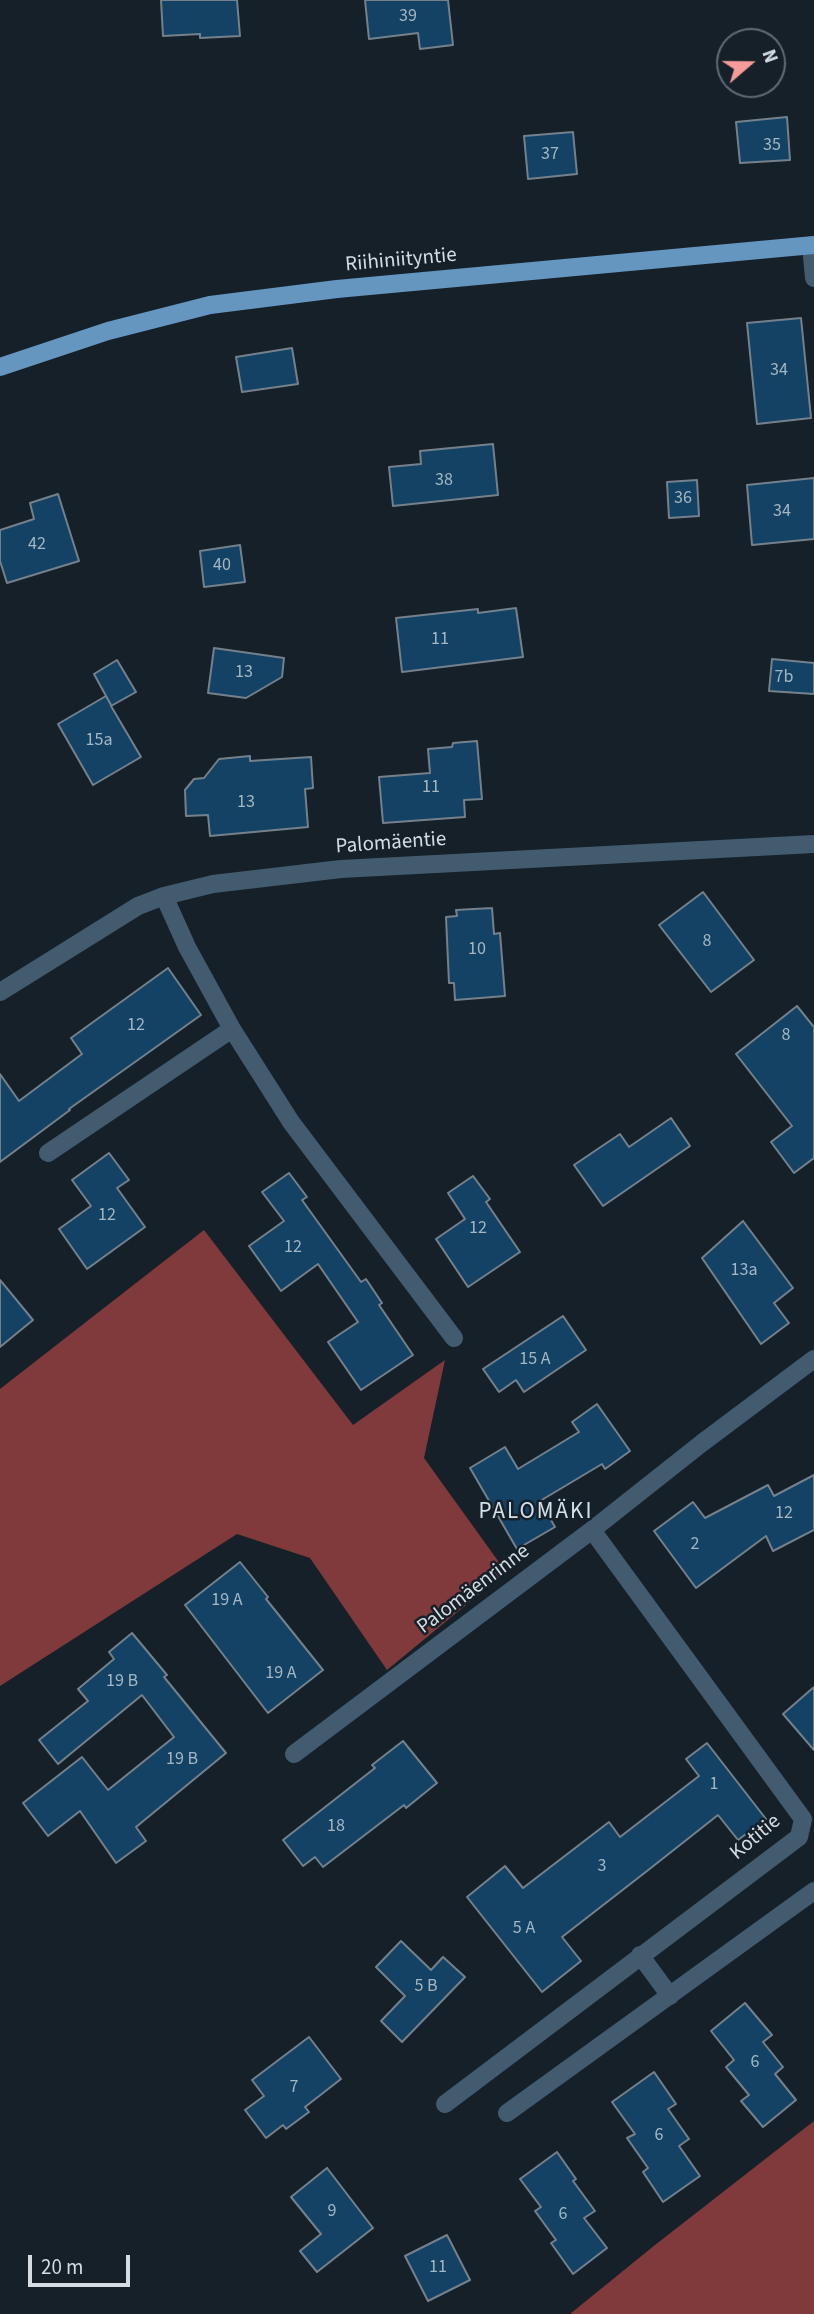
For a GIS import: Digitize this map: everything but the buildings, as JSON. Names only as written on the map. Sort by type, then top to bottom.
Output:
[{"type":"main road","name":"Riihiniityntie","points":[[0,367],[108,331],[210,305],[337,289],[812,245]]},
{"type":"street","points":[[812,245],[814,278]]},
{"type":"street","name":"Palomäentie","points":[[0,992],[138,906],[164,896],[213,884],[341,869],[814,844]]},
{"type":"street","points":[[164,896],[187,947],[232,1029],[291,1122],[454,1338]]},
{"type":"street","points":[[48,1153],[232,1029]]},
{"type":"street","name":"Palomäenrinne","points":[[294,1754],[593,1530],[702,1443],[814,1359]]},
{"type":"street","name":"Kotitie","points":[[445,2104],[799,1837],[808,1814],[593,1530]]},
{"type":"street","points":[[507,2113],[814,1891]]},
{"type":"street","points":[[640,1955],[670,1996]]},
{"type":"shaded area","points":[[204,1230],[353,1425],[445,1360],[424,1458],[506,1572],[387,1670],[310,1558],[237,1534],[0,1686],[0,1389]]},
{"type":"shaded area","points":[[814,2121],[814,2314],[570,2314],[655,2245]]},
{"type":"district","name":"PALOMÄKI","points":[[536,1513]]}]
